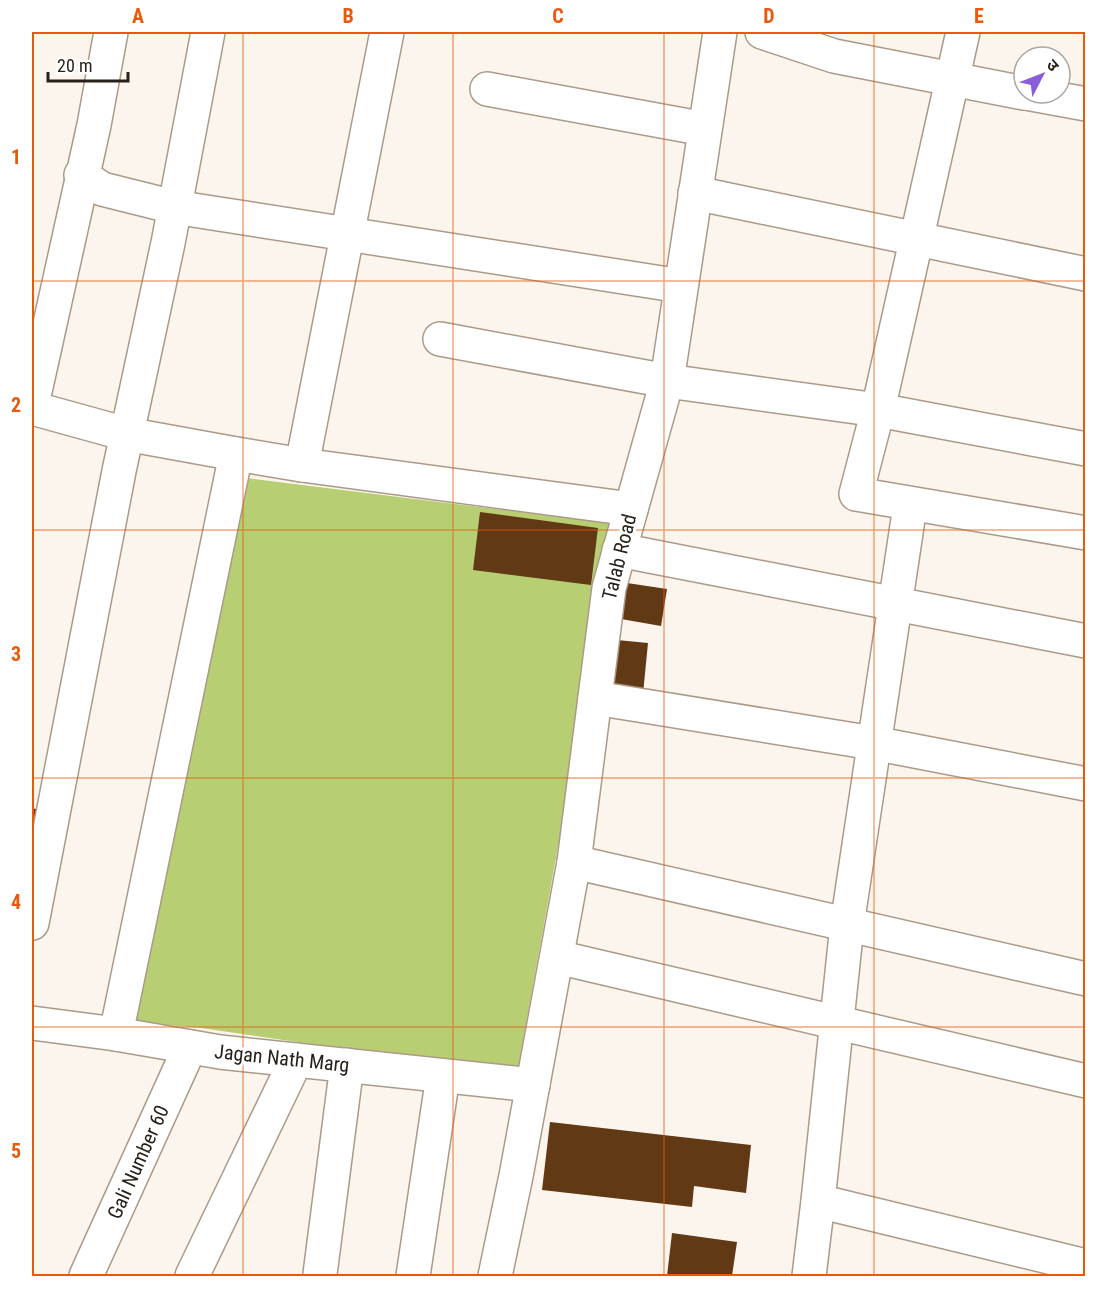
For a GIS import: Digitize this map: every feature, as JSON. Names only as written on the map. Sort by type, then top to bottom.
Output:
[{"type":"street","points":[[111,32],[94,125],[81,175],[32,407],[126,434],[236,454],[630,509]]},
{"type":"street","points":[[32,923],[126,434],[208,32]]},
{"type":"street","points":[[302,465],[387,32]]},
{"type":"street","name":"Talab Road","points":[[495,1276],[574,862],[609,588],[667,381],[720,32]]},
{"type":"street","points":[[762,32],[834,56],[1012,90]]},
{"type":"street","points":[[963,32],[878,410],[856,494],[910,506],[1086,533]]},
{"type":"street","points":[[487,89],[705,129]]},
{"type":"street","points":[[81,175],[102,189],[174,207],[681,286]]},
{"type":"street","points":[[695,193],[1086,274]]},
{"type":"street","points":[[440,339],[667,381],[878,410],[1086,449]]},
{"type":"street","points":[[116,1034],[236,454]]},
{"type":"street","points":[[809,1276],[847,925],[910,506]]},
{"type":"street","points":[[619,550],[1086,641]]},
{"type":"street","points":[[595,698],[873,743],[1086,784]]},
{"type":"street","points":[[574,862],[1086,979]]},
{"type":"street","points":[[557,957],[1086,1081]]},
{"type":"street","name":"Jagan Nath Marg","points":[[32,1023],[190,1047],[533,1085]]},
{"type":"street","name":"Gali Number 60","points":[[86,1276],[190,1047]]},
{"type":"street","points":[[192,1276],[296,1060]]},
{"type":"street","points":[[320,1274],[347,1065]]},
{"type":"street","points":[[413,1276],[443,1076]]},
{"type":"street","points":[[818,1201],[1086,1266]]},
{"type":"green space","points":[[238,477],[616,524],[517,1074],[201,1028],[133,1022]]},
{"type":"building","points":[[480,512],[598,528],[591,585],[473,570]]},
{"type":"building","points":[[627,583],[667,589],[661,626],[621,619]]},
{"type":"building","points":[[617,640],[648,643],[643,694],[613,690]]},
{"type":"building","points":[[32,808],[47,812],[32,847]]},
{"type":"building","points":[[550,1122],[751,1145],[746,1193],[694,1186],[692,1207],[542,1190]]},
{"type":"building","points":[[672,1233],[737,1242],[732,1276],[667,1276]]}]
